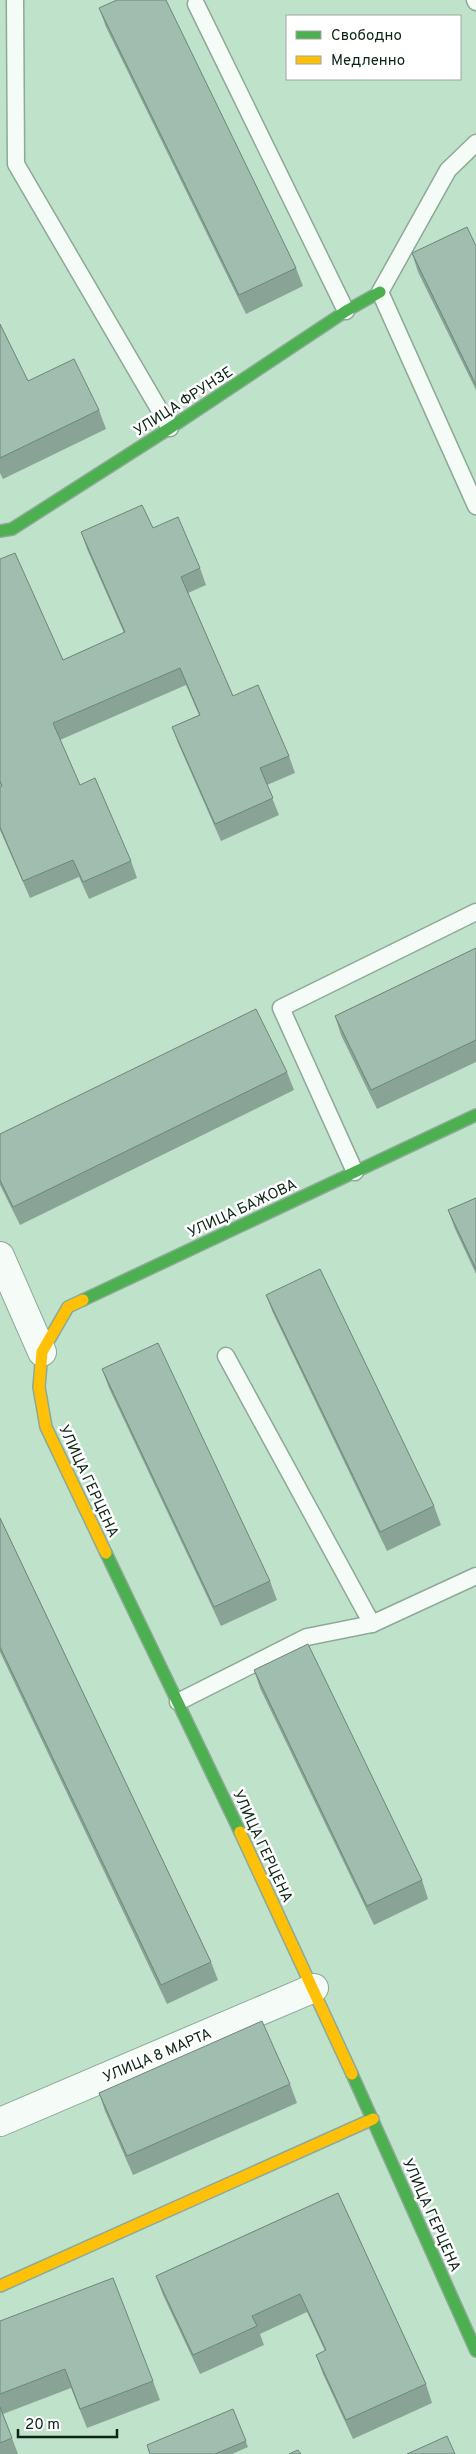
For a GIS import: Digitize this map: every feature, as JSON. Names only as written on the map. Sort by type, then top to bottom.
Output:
[{"type":"street","name":"УЛИЦА ФРУНЗЕ","points":[[0,531],[12,529],[170,428],[346,311],[380,292]]},
{"type":"street","name":"УЛИЦА БАЖОВА","points":[[42,1352],[68,1307],[476,1115]]},
{"type":"street","points":[[0,1256],[42,1352]]},
{"type":"street","name":"УЛИЦА ГЕРЦЕНА","points":[[42,1352],[40,1387],[46,1427],[314,1988],[476,2351]]},
{"type":"street","name":"УЛИЦА 8 МАРТА","points":[[0,2122],[314,1988]]},
{"type":"street","points":[[0,2286],[373,2120]]},
{"type":"lane","points":[[15,0],[16,164],[170,428]]},
{"type":"lane","points":[[196,4],[346,311]]},
{"type":"lane","points":[[476,142],[448,170],[380,292],[476,506]]},
{"type":"lane","points":[[355,1172],[281,1008],[476,912]]},
{"type":"lane","points":[[226,1356],[372,1624]]},
{"type":"lane","points":[[178,1702],[307,1637],[372,1624],[476,1576]]},
{"type":"building","points":[[117,0],[166,0],[296,268],[239,295],[99,8]]},
{"type":"building","points":[[467,227],[476,246],[476,385],[412,253]]},
{"type":"building","points":[[0,324],[28,381],[74,359],[99,410],[0,458]]},
{"type":"building","points":[[142,505],[153,528],[178,517],[200,568],[181,577],[233,696],[258,685],[289,756],[260,768],[273,798],[215,824],[172,727],[200,715],[180,668],[53,723],[80,785],[95,778],[131,861],[83,882],[73,860],[23,881],[0,827],[0,787],[2,786],[0,781],[0,559],[15,553],[63,660],[125,632],[81,532]]},
{"type":"building","points":[[476,948],[476,1040],[371,1090],[335,1016]]},
{"type":"building","points":[[256,1009],[287,1072],[13,1207],[0,1180],[0,1134]]},
{"type":"building","points":[[476,1198],[476,1269],[448,1210]]},
{"type":"building","points":[[320,1269],[434,1506],[380,1532],[266,1295]]},
{"type":"building","points":[[158,1343],[270,1581],[214,1607],[102,1369]]},
{"type":"building","points":[[0,1518],[211,1962],[161,1985],[0,1647]]},
{"type":"building","points":[[308,1644],[422,1880],[367,1906],[254,1670]]},
{"type":"building","points":[[262,2021],[290,2084],[127,2156],[99,2093]]},
{"type":"building","points":[[338,2193],[426,2384],[346,2420],[316,2355],[326,2350],[300,2294],[252,2316],[257,2326],[193,2355],[156,2276]]},
{"type":"building","points":[[113,2278],[153,2381],[80,2409],[65,2369],[0,2394],[0,2321]]},
{"type":"building","points":[[0,2407],[12,2438],[0,2443]]},
{"type":"building","points":[[233,2409],[246,2441],[215,2454],[150,2454],[147,2445]]},
{"type":"building","points":[[447,2436],[455,2454],[407,2454]]},
{"type":"building","points":[[298,2450],[301,2454],[289,2454]]},
{"type":"traffic: fast","points":[[0,531],[12,529],[170,428],[346,311],[380,292]]},
{"type":"traffic: fast","points":[[83,1300],[476,1115]]},
{"type":"traffic: fast","points":[[106,1553],[240,1832]]},
{"type":"traffic: fast","points":[[352,2074],[476,2351]]},
{"type":"traffic: slow","points":[[83,1300],[68,1307],[42,1352],[39,1387],[46,1427],[106,1553]]},
{"type":"traffic: slow","points":[[240,1832],[352,2074]]},
{"type":"traffic: slow","points":[[0,2286],[373,2119]]}]
